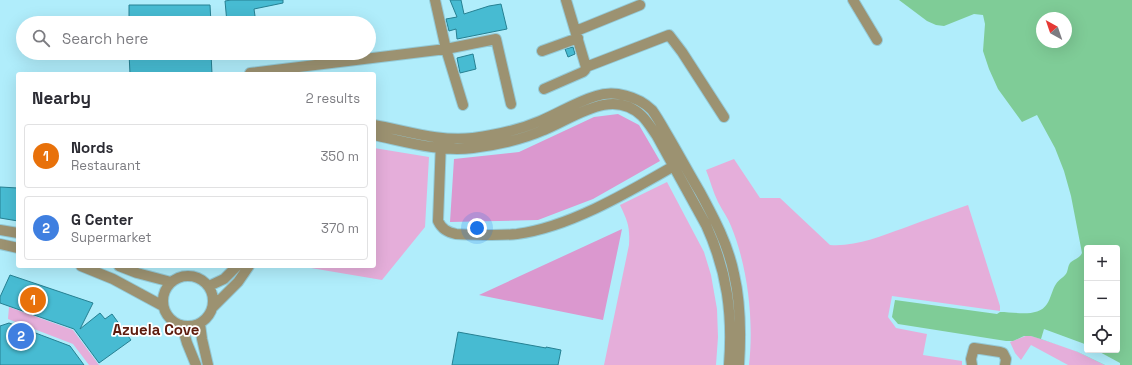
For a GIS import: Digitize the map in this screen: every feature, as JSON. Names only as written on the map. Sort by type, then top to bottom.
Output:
[{"type":"street","points":[[435,0],[446,49],[463,106]]},
{"type":"street","points":[[566,0],[586,67]]},
{"type":"street","points":[[853,0],[877,40]]},
{"type":"street","points":[[542,51],[640,5]]},
{"type":"street","points":[[544,89],[583,72],[586,67],[669,35],[682,52],[724,117]]},
{"type":"street","points":[[376,58],[446,49],[496,39],[511,104]]},
{"type":"street","points":[[258,72],[356,60]]},
{"type":"street","points":[[376,126],[407,137],[425,146],[441,143],[472,148],[526,138],[599,105],[618,104],[637,111],[649,123],[678,164],[718,227],[729,254],[734,273],[740,318],[741,341],[739,365]]},
{"type":"street","points":[[376,135],[407,137]]},
{"type":"street","points":[[441,143],[438,221],[444,229],[456,234],[510,234],[542,229],[591,210],[678,164]]},
{"type":"street","points":[[678,164],[713,240],[724,276],[730,319],[729,365]]},
{"type":"street","points":[[0,230],[16,233]]},
{"type":"street","points":[[0,244],[16,248]]},
{"type":"street","points":[[86,268],[113,279],[163,306]]},
{"type":"street","points":[[124,268],[171,282]]},
{"type":"street","points":[[209,286],[224,279],[235,268]]},
{"type":"street","points":[[213,307],[213,296],[209,286],[200,278],[188,276],[176,279],[171,282],[164,293],[163,306],[165,312],[172,321],[182,326],[194,326],[200,324],[208,317],[213,307],[232,288],[247,268]]},
{"type":"street","points":[[200,324],[208,365]]},
{"type":"street","points":[[182,326],[196,365]]},
{"type":"street","points":[[972,365],[971,360],[974,348],[1003,353],[1006,359],[1005,365]]},
{"type":"shaded area","points":[[899,0],[1132,0],[1132,365],[1105,365],[1070,348],[1031,336],[1024,336],[1013,341],[1006,341],[898,324],[892,317],[895,300],[997,314],[1000,312],[1032,313],[1038,311],[1047,304],[1057,282],[1066,274],[1070,263],[1082,253],[1071,196],[1064,171],[1055,148],[1037,115],[1022,122],[998,89],[983,51],[985,24],[983,15],[974,14],[944,26],[936,25],[927,21]]},
{"type":"shaded area","points":[[618,114],[639,125],[660,161],[593,199],[538,220],[450,222],[454,159],[519,152],[594,117]]},
{"type":"shaded area","points":[[376,148],[429,157],[425,227],[382,280],[311,268],[376,268]]},
{"type":"shaded area","points":[[734,159],[760,198],[780,198],[830,245],[858,243],[968,205],[1000,306],[1000,311],[892,296],[888,317],[896,328],[927,334],[923,355],[962,361],[962,365],[749,365],[751,330],[750,312],[742,259],[731,226],[716,198],[706,170]]},
{"type":"shaded area","points":[[667,182],[704,252],[711,275],[717,309],[718,337],[716,365],[604,365],[629,245],[628,225],[620,205]]},
{"type":"shaded area","points":[[622,229],[603,320],[479,295]]},
{"type":"shaded area","points":[[9,307],[73,330],[99,365],[89,365],[73,344],[8,319]]},
{"type":"shaded area","points":[[1028,335],[1070,348],[1105,365],[1068,365],[1031,345],[1021,360],[1015,353],[1010,342]]},
{"type":"pier","points":[[1044,329],[1084,344],[1084,353],[1102,353],[1120,363],[1120,365],[1105,365],[1078,352],[1041,339]]},
{"type":"building","points":[[283,0],[283,3],[254,9],[255,16],[226,16],[225,1]]},
{"type":"building","points":[[450,0],[461,0],[464,14],[489,6],[501,4],[507,29],[457,39],[456,29],[449,31],[446,19],[457,17]]},
{"type":"building","points":[[129,5],[210,5],[211,16],[129,16]]},
{"type":"building","points":[[573,47],[575,54],[568,57],[565,49]]},
{"type":"building","points":[[473,54],[476,69],[460,73],[457,58]]},
{"type":"building","points":[[129,60],[211,60],[212,72],[130,72]]},
{"type":"building","points":[[0,187],[16,188],[16,221],[0,218]]},
{"type":"building","points":[[10,275],[93,303],[80,329],[100,313],[105,319],[112,314],[131,340],[99,363],[74,329],[0,303],[0,297]]},
{"type":"building","points":[[9,323],[70,346],[84,365],[0,365],[0,326]]},
{"type":"building","points":[[458,332],[561,350],[558,365],[452,365]]},
{"type":"place","name":"Nords","points":[[33,300]]},
{"type":"place","name":"G Center","points":[[21,336]]},
{"type":"district","name":"Azuela Cove","points":[[156,330]]}]
